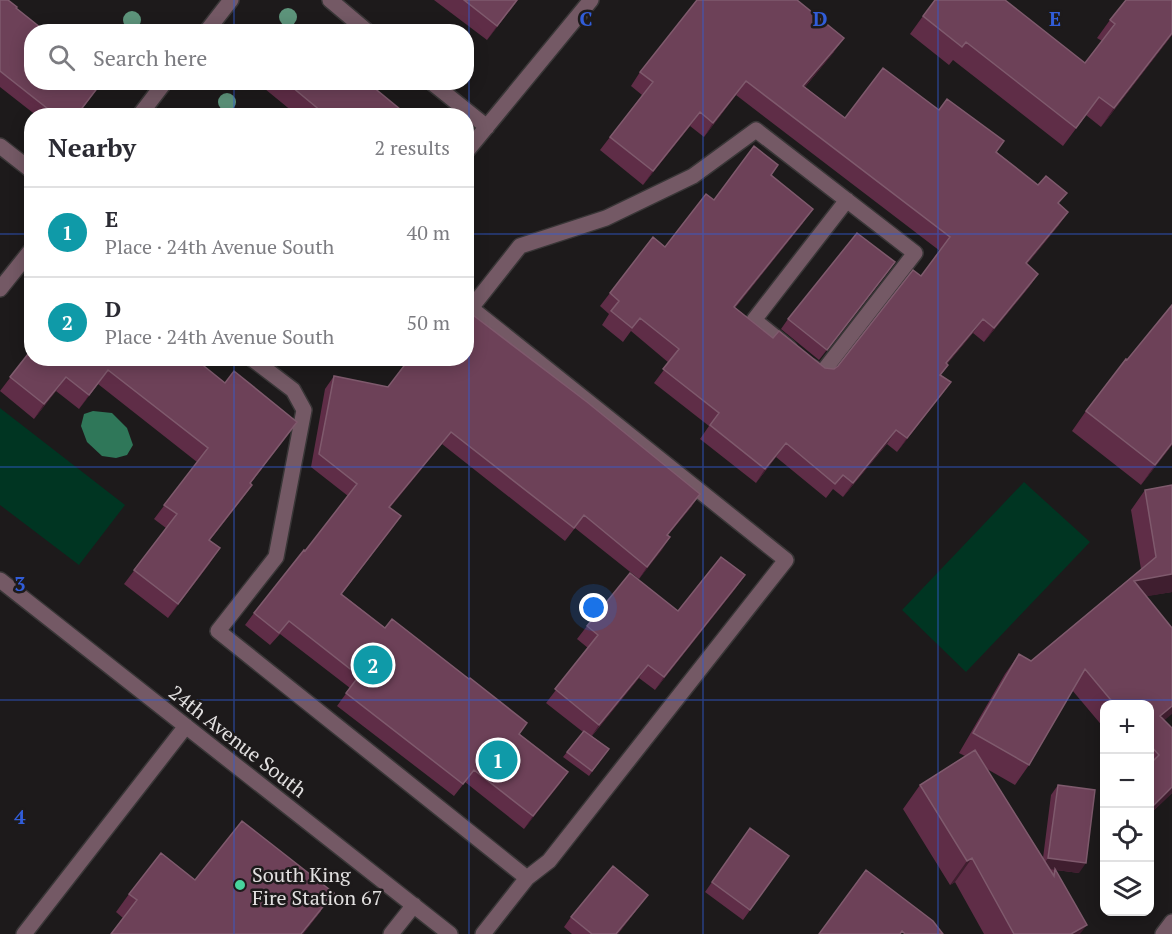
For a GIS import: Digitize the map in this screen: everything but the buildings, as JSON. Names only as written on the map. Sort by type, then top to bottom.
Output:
[{"type":"street","points":[[212,24],[231,0]]},
{"type":"street","points":[[330,0],[358,24]]},
{"type":"street","points":[[474,142],[591,0]]},
{"type":"street","points":[[145,108],[159,90]]},
{"type":"street","points":[[441,90],[463,108]]},
{"type":"street","points":[[474,117],[487,127]]},
{"type":"street","points":[[474,304],[520,246],[606,218],[693,176],[756,130],[847,200],[915,253],[821,374],[754,320],[847,200]]},
{"type":"street","points":[[0,147],[24,165]]},
{"type":"street","points":[[0,289],[24,259]]},
{"type":"street","points":[[474,310],[786,560],[549,861],[527,878],[483,934]]},
{"type":"street","points":[[262,366],[293,390],[304,410],[276,557],[218,632],[527,878]]},
{"type":"street","name":"24th Avenue South","points":[[0,580],[450,934]]},
{"type":"street","points":[[24,934],[186,726]]},
{"type":"street","points":[[391,934],[414,905]]},
{"type":"street","points":[[1163,934],[1172,922]]},
{"type":"shaded area","points":[[0,408],[125,505],[79,565],[0,505]]},
{"type":"shaded area","points":[[93,411],[112,413],[127,428],[133,445],[127,455],[116,458],[102,456],[87,442],[81,426],[84,414]]},
{"type":"shaded area","points":[[1024,482],[1090,542],[966,672],[902,610]]},
{"type":"place","name":"D","points":[[373,665]]},
{"type":"place","name":"E","points":[[498,760]]},
{"type":"place","name":"South King Fire Station 67","points":[[240,885]]}]
